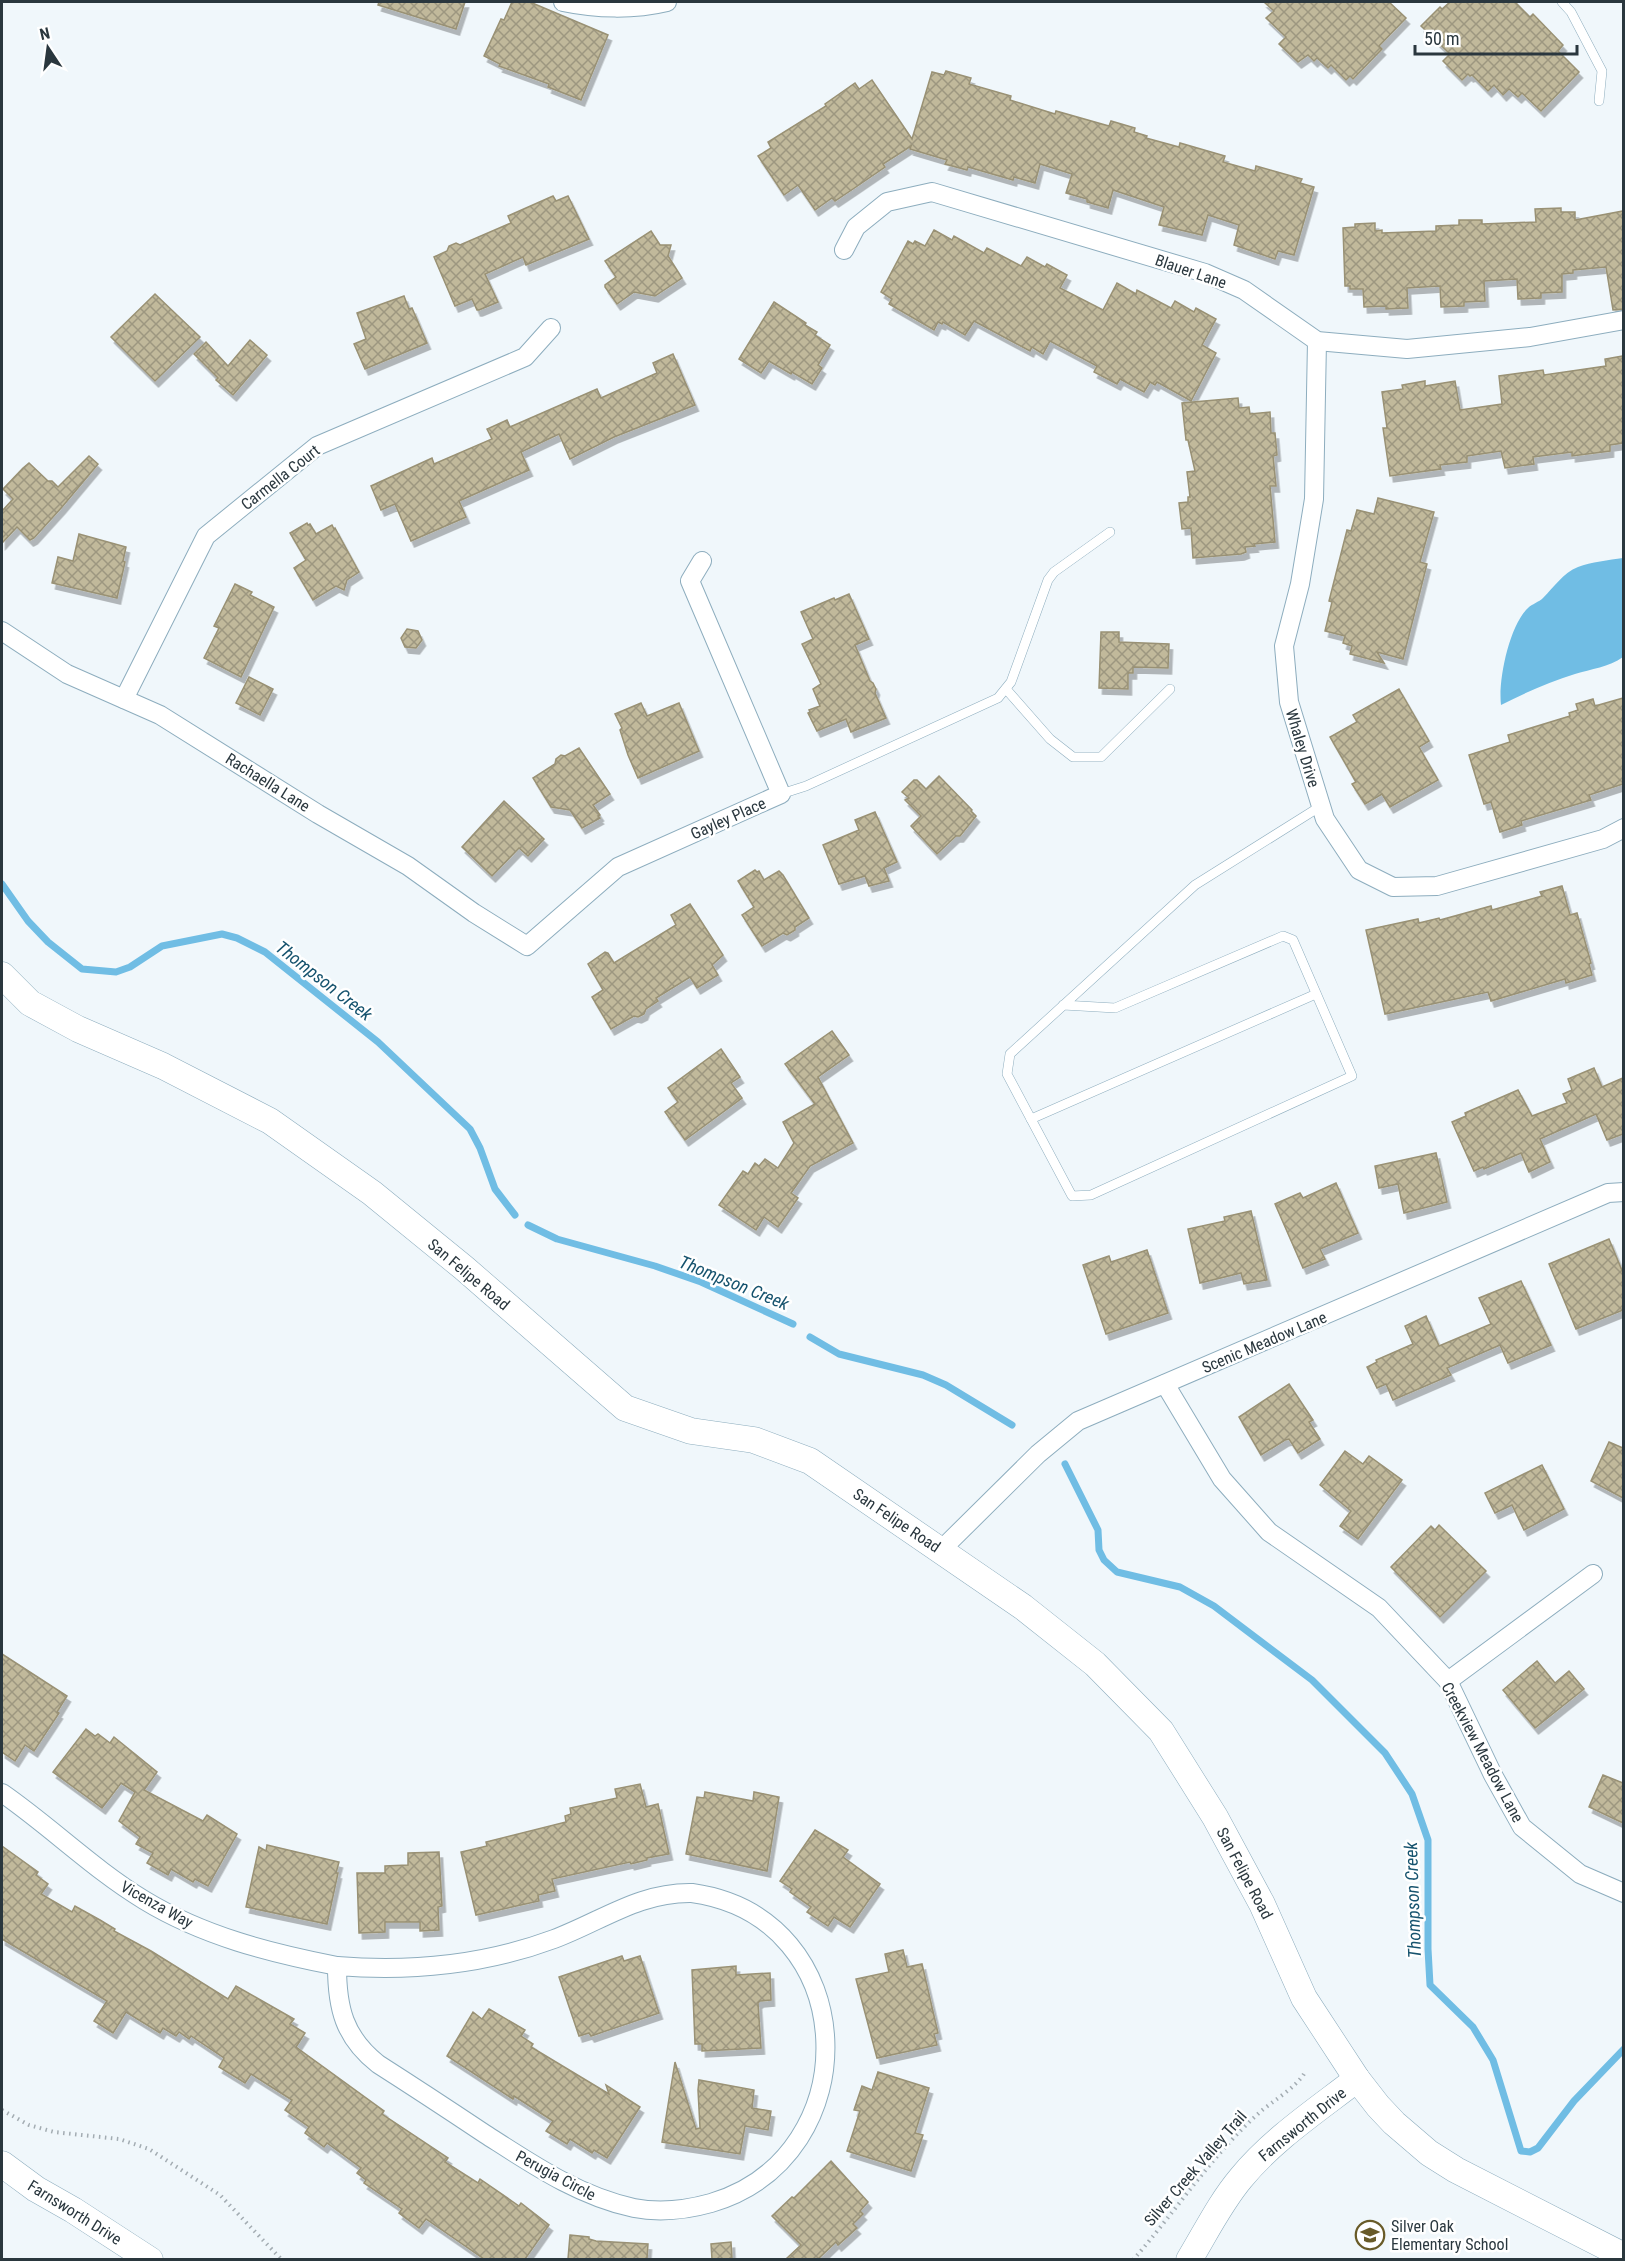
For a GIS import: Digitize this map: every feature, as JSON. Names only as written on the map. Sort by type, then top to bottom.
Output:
[{"type":"street","points":[[563,2],[589,7],[651,6],[667,2]]},
{"type":"street","name":"Blauer Lane","points":[[844,250],[856,227],[887,202],[932,192],[1205,273],[1244,290],[1317,341],[1407,349],[1530,337],[1623,320]]},
{"type":"street","name":"Carmella Court","points":[[124,699],[206,536],[317,446],[525,357],[551,328]]},
{"type":"street","name":"Whaley Drive","points":[[1317,341],[1314,499],[1299,584],[1284,645],[1289,702],[1325,819],[1359,870],[1392,887],[1437,886],[1603,839],[1623,828]]},
{"type":"street","name":"Gayley Place","points":[[527,946],[618,867],[781,794],[690,581],[702,561]]},
{"type":"street","name":"Rachaella Lane","points":[[2,631],[67,674],[160,715],[318,814],[408,866],[474,913],[527,946]]},
{"type":"street","name":"San Felipe Road","points":[[2,975],[30,1003],[78,1029],[163,1066],[270,1121],[372,1193],[464,1268],[625,1408],[691,1431],[754,1440],[810,1461],[1023,1607],[1095,1664],[1161,1731],[1215,1817],[1262,1904],[1304,1998],[1357,2079],[1394,2123],[1429,2153],[1456,2170],[1623,2256]]},
{"type":"street","name":"Scenic Meadow Lane","points":[[941,1550],[1038,1454],[1078,1421],[1608,1193],[1623,1192]]},
{"type":"street","name":"Creekview Meadow Lane","points":[[1165,1384],[1222,1479],[1269,1532],[1379,1608],[1448,1681],[1493,1775],[1522,1827],[1580,1874],[1623,1893]]},
{"type":"street","points":[[1448,1681],[1593,1574]]},
{"type":"street","name":"Vicenza Way","points":[[2,1793],[111,1878],[145,1901],[172,1915],[228,1940],[337,1966]]},
{"type":"street","name":"Perugia Circle","points":[[679,1893],[706,1895],[734,1904],[759,1917],[772,1926],[800,1958],[819,1998],[823,2014],[825,2052],[821,2084],[811,2118],[797,2141],[778,2163],[749,2186],[718,2200],[681,2210],[658,2211],[614,2203],[583,2192],[537,2168],[370,2058],[357,2046],[348,2032],[338,1995],[337,1966],[400,1969],[486,1960],[557,1938],[637,1901],[679,1893]]},
{"type":"street","name":"Farnsworth Drive","points":[[1189,2259],[1218,2210],[1252,2165],[1295,2126],[1357,2079]]},
{"type":"street","name":"Farnsworth Drive","points":[[2,2164],[36,2189],[74,2210],[150,2259]]},
{"type":"lane","points":[[1562,2],[1571,12],[1602,71],[1599,101]]},
{"type":"lane","points":[[781,794],[806,786],[998,698],[1011,682],[1048,580],[1054,572],[1110,532]]},
{"type":"lane","points":[[1006,689],[1050,739],[1073,757],[1101,757],[1170,689]]},
{"type":"lane","points":[[1063,1005],[1115,1008],[1283,936],[1293,940],[1352,1076],[1092,1195],[1072,1196],[1007,1074],[1010,1054],[1063,1005],[1195,885],[1321,806]]},
{"type":"lane","points":[[1031,1119],[1316,994]]},
{"type":"path","name":"Silver Creek Valley Trail","points":[[1133,2259],[1241,2130],[1277,2097],[1298,2082],[1305,2072]]},
{"type":"path","points":[[2,2110],[29,2125],[54,2132],[119,2139],[149,2149],[220,2196],[282,2259]]},
{"type":"water","points":[[1623,558],[1623,657],[1606,665],[1547,684],[1501,705],[1501,682],[1506,654],[1521,616],[1563,577],[1578,567]]},
{"type":"building","points":[[379,2],[465,2],[456,29],[378,5]]},
{"type":"building","points":[[512,2],[530,2],[608,35],[581,100],[548,87],[549,84],[499,66],[500,64],[484,56],[501,19],[504,20]]},
{"type":"building","points":[[1264,2],[1389,2],[1406,18],[1379,46],[1382,49],[1353,79],[1350,76],[1346,80],[1331,65],[1328,68],[1317,58],[1314,61],[1308,55],[1298,62],[1279,44],[1286,37],[1266,18],[1274,11]]},
{"type":"building","points":[[1450,2],[1515,2],[1530,17],[1533,14],[1563,45],[1558,51],[1579,72],[1541,111],[1522,93],[1518,97],[1509,89],[1503,95],[1494,85],[1488,91],[1472,75],[1468,74],[1462,80],[1443,61],[1450,54],[1421,26],[1440,7],[1442,9]]},
{"type":"building","points":[[946,71],[971,78],[969,84],[1011,96],[1010,100],[1055,114],[1056,111],[1109,126],[1111,121],[1135,128],[1134,132],[1147,136],[1146,138],[1179,147],[1180,143],[1225,156],[1223,162],[1255,171],[1256,166],[1302,179],[1300,183],[1314,187],[1294,255],[1278,251],[1275,259],[1234,245],[1239,225],[1208,215],[1202,235],[1159,225],[1164,207],[1113,190],[1108,208],[1087,202],[1087,199],[1066,193],[1072,174],[1040,164],[1035,183],[1014,177],[1013,180],[968,167],[967,170],[945,164],[947,160],[910,149],[911,146],[883,164],[885,167],[835,201],[832,198],[815,210],[798,185],[784,195],[758,156],[771,148],[768,142],[826,106],[825,104],[855,83],[859,89],[872,80],[912,139],[932,72],[944,75]]},
{"type":"building","points":[[553,196],[556,201],[568,196],[589,239],[526,265],[523,257],[485,274],[498,302],[479,310],[472,299],[455,306],[434,257],[447,251],[449,246],[456,243],[460,245],[511,223],[508,216]]},
{"type":"building","points":[[1561,208],[1561,212],[1575,212],[1575,220],[1623,211],[1623,309],[1613,310],[1606,267],[1573,270],[1573,273],[1562,274],[1562,292],[1541,293],[1541,298],[1518,299],[1517,279],[1484,281],[1485,301],[1464,302],[1464,306],[1441,307],[1440,286],[1407,288],[1408,308],[1364,307],[1363,289],[1350,289],[1350,286],[1345,286],[1343,228],[1355,227],[1355,224],[1375,223],[1375,231],[1382,230],[1382,233],[1436,231],[1436,226],[1459,225],[1459,220],[1482,220],[1482,224],[1536,222],[1535,209]]},
{"type":"building","points":[[934,230],[952,240],[954,236],[984,253],[987,248],[1021,266],[1027,257],[1045,267],[1047,264],[1067,275],[1060,288],[1103,310],[1117,283],[1136,294],[1137,290],[1171,308],[1175,301],[1194,312],[1196,308],[1216,319],[1202,345],[1216,353],[1191,401],[1157,382],[1155,385],[1150,382],[1144,392],[1120,379],[1117,384],[1094,372],[1097,366],[1050,341],[1043,354],[1032,347],[1030,351],[974,321],[965,335],[943,322],[942,324],[938,322],[934,330],[889,304],[892,299],[881,292],[908,241],[913,244],[915,241],[925,246]]},
{"type":"building","points":[[651,231],[660,245],[671,245],[668,256],[682,278],[655,296],[634,292],[617,304],[605,287],[616,277],[605,261]]},
{"type":"building","points":[[155,294],[200,337],[155,381],[111,337]]},
{"type":"building","points":[[404,296],[409,309],[412,308],[427,343],[365,369],[354,344],[366,339],[357,313]]},
{"type":"building","points":[[774,302],[806,323],[805,325],[817,332],[815,335],[830,345],[818,365],[822,368],[812,384],[769,361],[761,373],[739,359]]},
{"type":"building","points":[[250,340],[267,355],[233,395],[216,380],[218,378],[194,354],[206,342],[228,366]]},
{"type":"building","points":[[673,354],[695,405],[614,437],[570,459],[559,434],[521,452],[529,470],[459,501],[466,517],[411,541],[395,504],[381,510],[371,486],[432,458],[434,464],[492,439],[487,429],[507,420],[510,427],[597,389],[601,398],[657,373],[653,363]]},
{"type":"building","points":[[1623,356],[1623,443],[1610,445],[1610,451],[1572,456],[1572,452],[1533,457],[1534,464],[1505,468],[1501,451],[1467,456],[1467,462],[1440,465],[1441,469],[1390,476],[1383,428],[1387,428],[1382,392],[1403,389],[1402,385],[1425,381],[1425,386],[1455,381],[1460,410],[1502,404],[1499,376],[1543,370],[1544,375],[1606,366],[1605,359]]},
{"type":"building","points":[[1238,398],[1239,408],[1249,407],[1250,414],[1270,412],[1271,433],[1275,433],[1277,455],[1273,456],[1276,486],[1270,486],[1275,542],[1245,547],[1246,552],[1241,554],[1193,558],[1191,528],[1182,529],[1179,503],[1188,502],[1188,497],[1190,497],[1187,472],[1195,471],[1188,440],[1186,440],[1182,403]]},
{"type":"building","points":[[89,456],[98,464],[34,538],[30,540],[17,527],[2,543],[2,511],[13,499],[3,489],[23,468],[29,463],[58,487]]},
{"type":"building","points":[[1378,498],[1434,512],[1420,562],[1427,564],[1403,659],[1377,652],[1384,663],[1350,654],[1352,646],[1343,643],[1345,636],[1325,631],[1332,602],[1329,601],[1347,530],[1351,531],[1357,510],[1374,514]]},
{"type":"building","points":[[307,523],[316,534],[332,525],[359,572],[347,580],[344,590],[336,586],[313,600],[294,568],[306,560],[290,533]]},
{"type":"building","points":[[79,534],[126,547],[117,598],[52,583],[58,557],[73,561]]},
{"type":"building","points":[[235,584],[252,592],[250,595],[274,607],[241,677],[204,658],[219,628],[214,626]]},
{"type":"building","points":[[849,594],[869,639],[855,645],[870,681],[876,689],[875,693],[886,718],[851,732],[846,719],[817,731],[808,713],[809,710],[820,706],[813,689],[821,684],[802,644],[813,639],[801,612]]},
{"type":"building","points":[[407,629],[418,631],[422,640],[416,648],[405,647],[401,638]]},
{"type":"building","points":[[1101,632],[1119,632],[1119,642],[1169,644],[1168,668],[1133,667],[1133,673],[1128,673],[1128,689],[1099,688]]},
{"type":"building","points":[[249,677],[273,689],[260,715],[236,703]]},
{"type":"building","points":[[1399,689],[1429,741],[1419,747],[1438,780],[1390,807],[1382,794],[1365,804],[1352,784],[1356,782],[1330,737],[1357,722],[1353,715]]},
{"type":"building","points":[[1623,698],[1623,784],[1589,795],[1591,800],[1521,821],[1522,825],[1500,832],[1491,802],[1484,804],[1469,755],[1510,742],[1508,735],[1570,716],[1569,713],[1578,710],[1576,704],[1593,699],[1595,706]]},
{"type":"building","points":[[641,703],[647,716],[679,703],[699,751],[638,778],[620,730],[622,728],[615,714]]},
{"type":"building","points":[[579,748],[610,794],[593,805],[600,818],[582,828],[570,810],[551,807],[533,778],[555,764],[556,759],[561,755],[565,756]]},
{"type":"building","points":[[939,776],[976,816],[960,836],[956,836],[937,854],[911,826],[921,816],[905,800],[909,798],[902,792],[914,780],[926,789]]},
{"type":"building","points":[[504,801],[544,839],[528,856],[519,848],[492,876],[462,847]]},
{"type":"building","points":[[875,812],[897,862],[884,868],[889,881],[869,886],[865,876],[839,884],[823,845],[859,830],[855,820]]},
{"type":"building","points":[[755,870],[759,871],[764,880],[779,871],[809,918],[787,935],[783,933],[762,946],[742,915],[754,907],[738,881]]},
{"type":"building","points":[[1562,886],[1570,915],[1577,913],[1591,963],[1589,964],[1592,975],[1566,983],[1565,979],[1491,1001],[1488,992],[1385,1014],[1366,930],[1418,919],[1419,923],[1439,918],[1440,920],[1491,906],[1492,910],[1542,896],[1540,892]]},
{"type":"building","points":[[690,904],[723,955],[712,965],[718,975],[697,988],[690,977],[656,998],[658,1001],[646,1009],[644,1014],[634,1016],[611,1029],[592,997],[603,990],[588,964],[605,952],[614,963],[676,925],[671,915]]},
{"type":"building","points":[[832,1031],[849,1055],[818,1077],[853,1143],[810,1166],[791,1193],[798,1198],[778,1227],[764,1217],[756,1230],[719,1205],[743,1171],[748,1174],[755,1163],[759,1166],[765,1159],[778,1168],[794,1143],[783,1122],[815,1104],[785,1064]]},
{"type":"building","points":[[721,1049],[740,1077],[731,1083],[742,1098],[685,1140],[665,1112],[678,1102],[668,1088]]},
{"type":"building","points":[[1594,1068],[1602,1087],[1623,1078],[1623,1134],[1607,1140],[1596,1114],[1540,1139],[1550,1162],[1529,1172],[1521,1153],[1474,1171],[1452,1122],[1466,1116],[1465,1113],[1518,1090],[1532,1116],[1567,1103],[1563,1094],[1572,1090],[1568,1079]]},
{"type":"building","points":[[1436,1153],[1447,1202],[1404,1213],[1398,1184],[1379,1188],[1375,1166]]},
{"type":"building","points":[[1336,1183],[1358,1233],[1320,1249],[1325,1259],[1303,1268],[1275,1204],[1300,1193],[1303,1198]]},
{"type":"building","points":[[1251,1211],[1267,1280],[1244,1284],[1241,1273],[1200,1283],[1188,1229],[1225,1221],[1224,1217]]},
{"type":"building","points":[[1609,1239],[1623,1273],[1623,1310],[1576,1329],[1549,1264]]},
{"type":"building","points":[[1147,1250],[1168,1313],[1106,1334],[1083,1265],[1109,1256],[1111,1262]]},
{"type":"building","points":[[1521,1281],[1551,1345],[1508,1363],[1500,1345],[1447,1368],[1451,1375],[1393,1400],[1386,1384],[1377,1388],[1367,1367],[1377,1362],[1376,1360],[1413,1344],[1405,1326],[1426,1316],[1439,1346],[1491,1324],[1479,1298]]},
{"type":"building","points":[[1289,1384],[1313,1420],[1309,1422],[1320,1439],[1298,1453],[1289,1439],[1285,1440],[1261,1455],[1239,1417]]},
{"type":"building","points":[[1609,1442],[1623,1448],[1623,1498],[1591,1481]]},
{"type":"building","points":[[1345,1451],[1363,1464],[1369,1456],[1402,1480],[1358,1539],[1340,1526],[1351,1511],[1320,1485]]},
{"type":"building","points":[[1542,1465],[1564,1509],[1524,1530],[1512,1505],[1495,1513],[1485,1493]]},
{"type":"building","points":[[1439,1525],[1486,1571],[1440,1617],[1391,1567],[1431,1526],[1435,1530]]},
{"type":"building","points":[[2,1654],[67,1696],[57,1712],[59,1713],[34,1751],[25,1745],[15,1761],[2,1752]]},
{"type":"building","points":[[1537,1661],[1555,1683],[1569,1671],[1584,1689],[1535,1728],[1503,1690]]},
{"type":"building","points":[[86,1729],[110,1743],[114,1737],[157,1772],[144,1790],[203,1821],[207,1815],[237,1834],[208,1886],[195,1879],[193,1882],[171,1869],[168,1875],[147,1863],[153,1853],[136,1844],[140,1837],[119,1821],[135,1792],[121,1783],[102,1808],[53,1772]]},
{"type":"building","points":[[1603,1775],[1623,1783],[1623,1823],[1589,1807]]},
{"type":"building","points":[[640,1784],[646,1807],[658,1804],[669,1854],[631,1864],[630,1862],[552,1879],[555,1891],[538,1895],[539,1901],[476,1915],[461,1852],[487,1846],[486,1842],[566,1822],[565,1816],[571,1814],[570,1808],[617,1798],[615,1789]]},
{"type":"building","points":[[705,1792],[753,1801],[754,1792],[779,1797],[767,1871],[686,1854],[697,1797],[704,1798]]},
{"type":"building","points":[[815,1830],[848,1850],[843,1857],[880,1884],[850,1927],[834,1917],[828,1926],[807,1912],[811,1907],[790,1892],[792,1889],[780,1881]]},
{"type":"building","points":[[267,1845],[339,1862],[327,1924],[246,1907],[259,1847],[266,1851]]},
{"type":"building","points":[[2,1846],[38,1872],[36,1875],[48,1884],[41,1894],[72,1912],[75,1906],[100,1920],[115,1929],[114,1931],[228,1999],[236,1986],[294,2019],[290,2024],[305,2033],[296,2047],[384,2111],[382,2114],[448,2158],[445,2162],[478,2183],[480,2179],[519,2206],[521,2203],[549,2225],[525,2259],[484,2259],[426,2219],[419,2228],[399,2213],[402,2209],[364,2183],[366,2180],[357,2173],[361,2168],[327,2143],[324,2147],[305,2133],[309,2127],[285,2110],[292,2100],[251,2074],[245,2083],[219,2067],[224,2058],[191,2036],[189,2039],[179,2032],[176,2036],[163,2028],[160,2033],[126,2012],[113,2033],[94,2021],[107,2001],[2,1939]]},
{"type":"building","points":[[439,1852],[442,1906],[438,1907],[439,1930],[420,1931],[420,1922],[385,1922],[385,1932],[359,1933],[357,1873],[385,1873],[385,1866],[408,1865],[408,1853]]},
{"type":"building","points":[[903,1950],[907,1967],[922,1964],[938,2033],[934,2034],[937,2045],[877,2058],[856,1979],[889,1972],[885,1954]]},
{"type":"building","points":[[622,1956],[624,1961],[640,1956],[659,2013],[591,2036],[589,2033],[579,2036],[559,1977]]},
{"type":"building","points":[[736,1966],[736,1975],[770,1973],[771,2000],[758,2003],[761,2048],[702,2051],[702,2044],[695,2044],[692,1970]]},
{"type":"building","points":[[489,2009],[525,2030],[521,2036],[533,2044],[531,2047],[609,2094],[606,2085],[640,2107],[607,2158],[594,2150],[592,2153],[570,2139],[567,2144],[546,2131],[553,2121],[514,2096],[513,2099],[447,2056],[473,2012],[482,2019]]},
{"type":"building","points":[[675,2062],[696,2129],[700,2128],[699,2080],[754,2090],[752,2108],[771,2111],[768,2130],[745,2126],[740,2154],[662,2142]]},
{"type":"building","points":[[878,2072],[929,2088],[915,2133],[923,2135],[911,2171],[847,2151],[860,2111],[854,2110],[862,2086],[872,2090]]},
{"type":"building","points":[[831,2161],[868,2202],[860,2211],[863,2214],[853,2224],[857,2228],[838,2245],[836,2242],[818,2259],[786,2259],[801,2245],[772,2216],[792,2197],[794,2198]]},
{"type":"building","points":[[570,2235],[589,2237],[596,2241],[648,2244],[647,2259],[568,2259]]},
{"type":"building","points":[[731,2242],[732,2259],[712,2259],[711,2244]]},
{"type":"waterway","name":"Thompson Creek","points":[[2,884],[28,921],[48,942],[82,969],[116,972],[130,967],[162,946],[222,934],[237,938],[265,952],[378,1042],[470,1129],[480,1148],[495,1189],[515,1215]]},
{"type":"waterway","name":"Thompson Creek","points":[[528,1225],[557,1239],[655,1266],[701,1282],[793,1324]]},
{"type":"waterway","name":"Thompson Creek","points":[[810,1337],[839,1354],[923,1375],[946,1385],[1012,1425]]},
{"type":"waterway","name":"Thompson Creek","points":[[1065,1464],[1098,1530],[1099,1550],[1104,1560],[1117,1572],[1180,1587],[1214,1606],[1312,1680],[1385,1753],[1412,1794],[1428,1840],[1430,1985],[1473,2027],[1493,2060],[1521,2151],[1530,2152],[1538,2148],[1574,2101],[1624,2049]]},
{"type":"place","name":"Silver Oak Elementary School","points":[[1370,2235]]}]
